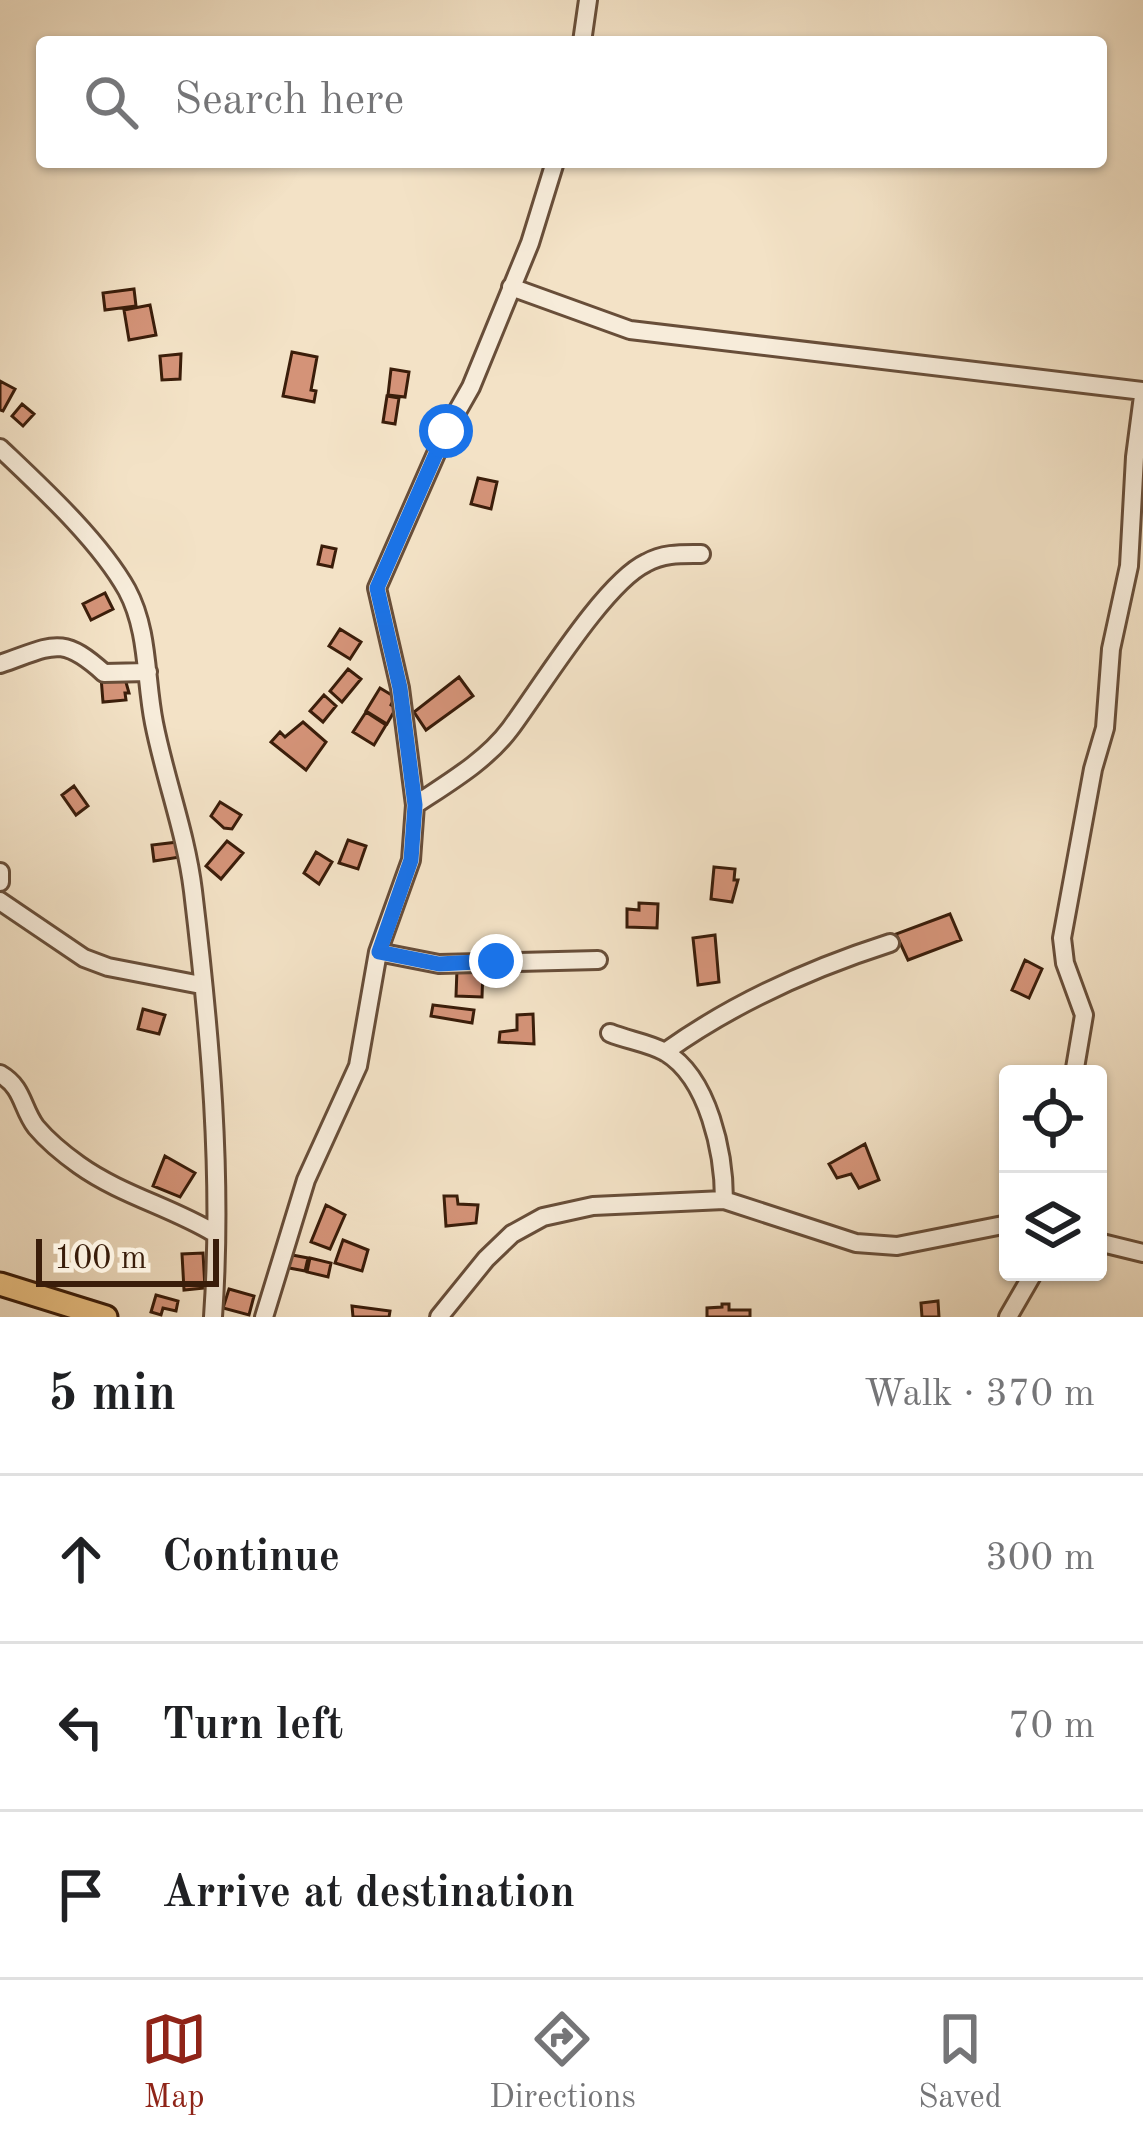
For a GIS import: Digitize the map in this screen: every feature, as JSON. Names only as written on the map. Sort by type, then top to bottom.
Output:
[{"type":"main road","points":[[0,1284],[106,1317]]},
{"type":"street","points":[[583,36],[588,0]]},
{"type":"street","points":[[264,1317],[314,1160],[358,1066],[379,952],[411,860],[415,805],[400,688],[377,588],[446,431],[471,388],[530,243],[553,168]]},
{"type":"street","points":[[511,287],[629,330],[1143,394],[1129,566],[1111,650],[1105,728],[1062,938],[1065,963],[1084,1015],[1076,1065]]},
{"type":"street","points":[[0,448],[90,542],[126,589],[142,626],[154,724],[193,890],[219,1158],[213,1317]]},
{"type":"street","points":[[415,805],[461,774],[509,730],[538,686],[633,571],[671,554],[700,554]]},
{"type":"street","points":[[0,664],[66,645],[104,673],[148,672]]},
{"type":"street","points":[[0,872],[0,881]]},
{"type":"street","points":[[0,901],[83,958],[201,985]]},
{"type":"street","points":[[665,1052],[697,1030],[817,970],[890,943]]},
{"type":"street","points":[[379,952],[439,964],[598,960]]},
{"type":"street","points":[[610,1033],[665,1052],[698,1091],[716,1126],[724,1165],[724,1200]]},
{"type":"street","points":[[0,1074],[18,1087],[34,1125],[77,1165],[214,1233]]},
{"type":"street","points":[[440,1317],[499,1246],[543,1216],[593,1205],[724,1200],[856,1243],[897,1246],[999,1226]]},
{"type":"street","points":[[1107,1244],[1143,1253]]},
{"type":"street","points":[[1008,1317],[1029,1281]]},
{"type":"building","points":[[134,289],[136,306],[105,310],[103,293]]},
{"type":"building","points":[[150,305],[156,335],[129,340],[124,310]]},
{"type":"building","points":[[292,352],[317,357],[311,390],[316,391],[314,402],[283,396]]},
{"type":"building","points":[[181,354],[180,379],[162,380],[160,356]]},
{"type":"building","points":[[391,369],[409,372],[405,397],[388,395]]},
{"type":"building","points":[[0,381],[15,389],[3,411],[0,410]]},
{"type":"building","points":[[387,396],[399,398],[395,424],[383,422]]},
{"type":"building","points":[[22,404],[34,414],[23,426],[12,416]]},
{"type":"building","points":[[478,478],[497,482],[491,509],[471,504]]},
{"type":"building","points":[[322,546],[336,549],[332,567],[318,564]]},
{"type":"building","points":[[105,593],[113,609],[91,620],[83,604]]},
{"type":"building","points":[[340,629],[361,642],[350,659],[329,646]]},
{"type":"building","points":[[348,669],[361,679],[342,702],[330,691]]},
{"type":"building","points":[[124,675],[126,700],[103,702],[101,677]]},
{"type":"building","points":[[459,677],[473,696],[426,730],[414,712]]},
{"type":"building","points":[[380,688],[395,697],[391,705],[396,708],[387,724],[366,711]]},
{"type":"building","points":[[324,695],[336,706],[323,722],[310,711]]},
{"type":"building","points":[[366,712],[386,725],[374,745],[353,732]]},
{"type":"building","points":[[303,722],[326,742],[306,770],[271,742],[280,732],[285,737]]},
{"type":"building","points":[[74,786],[88,806],[76,815],[62,795]]},
{"type":"building","points":[[220,802],[241,815],[232,829],[211,816]]},
{"type":"building","points":[[348,840],[366,846],[358,869],[339,863]]},
{"type":"building","points":[[227,841],[243,853],[221,879],[206,866]]},
{"type":"building","points":[[178,842],[180,857],[154,861],[152,845]]},
{"type":"building","points":[[316,852],[332,862],[319,884],[304,873]]},
{"type":"building","points":[[714,867],[735,869],[734,880],[738,880],[732,902],[711,899]]},
{"type":"building","points":[[639,903],[658,904],[657,928],[627,927],[627,909],[639,910]]},
{"type":"building","points":[[950,914],[961,940],[908,960],[896,934]]},
{"type":"building","points":[[715,935],[719,982],[698,985],[693,938]]},
{"type":"building","points":[[1025,960],[1042,969],[1029,998],[1012,990]]},
{"type":"building","points":[[457,969],[483,970],[482,997],[456,996]]},
{"type":"building","points":[[433,1005],[474,1010],[472,1023],[431,1016]]},
{"type":"building","points":[[143,1009],[165,1015],[159,1034],[138,1029]]},
{"type":"building","points":[[533,1014],[534,1044],[499,1042],[500,1032],[517,1030],[517,1015]]},
{"type":"building","points":[[865,1144],[879,1180],[859,1188],[851,1174],[837,1178],[829,1164]]},
{"type":"building","points":[[165,1156],[195,1173],[180,1197],[153,1186]]},
{"type":"building","points":[[444,1196],[457,1196],[458,1204],[478,1205],[476,1223],[446,1226]]},
{"type":"building","points":[[326,1205],[345,1215],[330,1249],[311,1242]]},
{"type":"building","points":[[343,1240],[368,1250],[362,1271],[335,1263]]},
{"type":"building","points":[[203,1253],[205,1288],[184,1290],[182,1254]]},
{"type":"building","points":[[287,1254],[308,1258],[305,1271],[284,1267]]},
{"type":"building","points":[[310,1258],[331,1263],[328,1277],[307,1272]]},
{"type":"building","points":[[229,1289],[254,1296],[249,1315],[223,1308]]},
{"type":"building","points":[[156,1295],[178,1301],[176,1311],[151,1312]]},
{"type":"building","points":[[938,1301],[939,1317],[922,1317],[921,1303]]},
{"type":"building","points":[[729,1304],[729,1310],[750,1310],[750,1317],[707,1317],[707,1308]]},
{"type":"building","points":[[352,1306],[390,1311],[389,1317],[353,1317]]},
{"type":"route","points":[[446,431],[377,588],[400,688],[415,805],[411,860],[379,952],[413,962],[496,961]]}]
